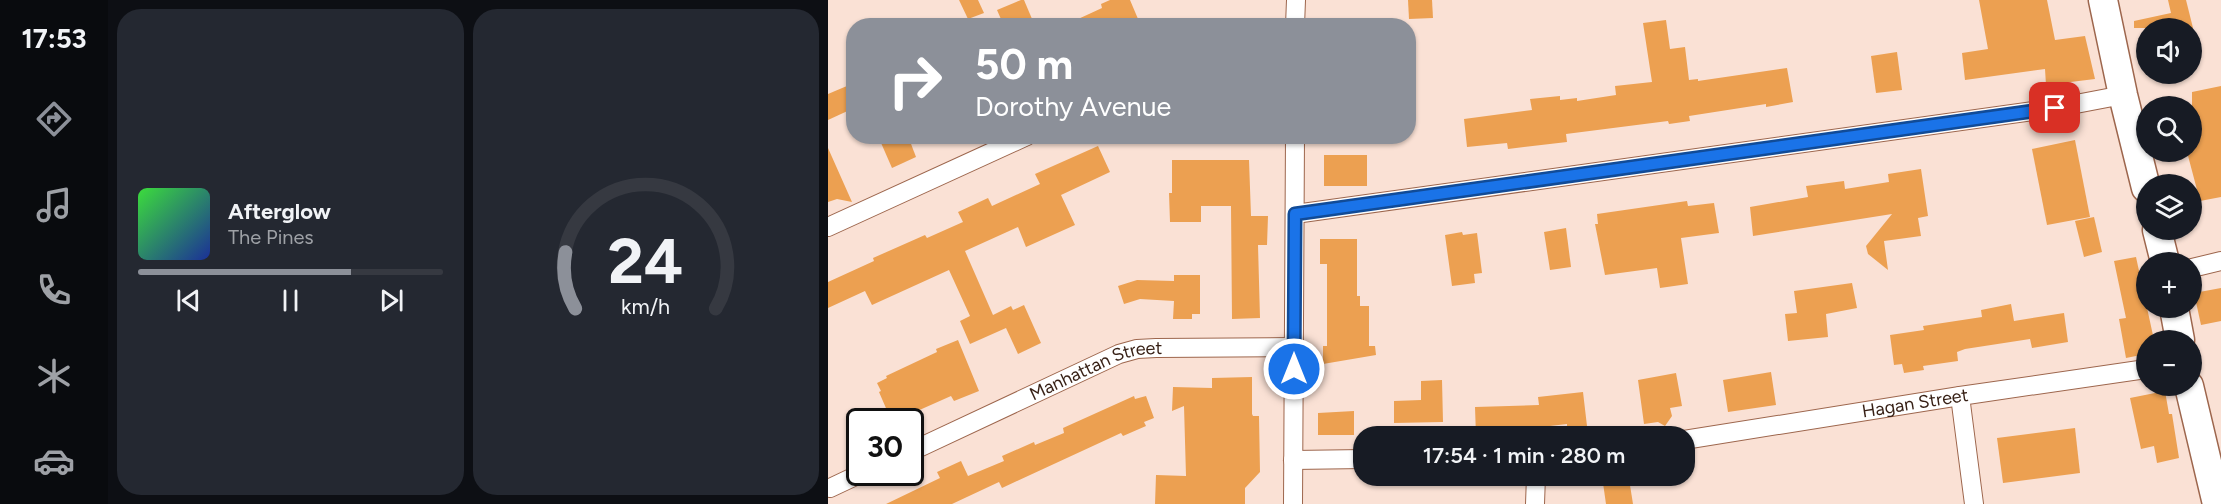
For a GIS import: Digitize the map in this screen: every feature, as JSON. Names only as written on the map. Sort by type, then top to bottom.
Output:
[{"type":"main road","points":[[2103,0],[2143,174]]},
{"type":"main road","points":[[2192,396],[2215,466],[2217,504]]},
{"type":"street","points":[[1295,18],[1296,0]]},
{"type":"street","points":[[1295,214],[2055,108],[2123,95]]},
{"type":"street","points":[[828,227],[1010,144]]},
{"type":"street","points":[[1293,504],[1295,144]]},
{"type":"street","points":[[2202,266],[2221,261]]},
{"type":"street","name":"Manhattan Street","points":[[924,445],[1119,354],[1137,349],[1294,347]]},
{"type":"street","name":"Hagan Street","points":[[1695,438],[2136,370]]},
{"type":"street","points":[[1960,396],[1974,504]]},
{"type":"street","points":[[1293,460],[1353,459]]},
{"type":"street","points":[[832,492],[846,483]]},
{"type":"street","points":[[1535,504],[1536,486]]},
{"type":"building","points":[[959,0],[978,0],[984,13],[968,18]]},
{"type":"building","points":[[1024,0],[1032,18],[1000,18],[997,10]]},
{"type":"building","points":[[1110,0],[1130,0],[1138,18],[1080,18],[1102,8],[1101,4]]},
{"type":"building","points":[[1408,0],[1432,0],[1433,18],[1409,18]]},
{"type":"building","points":[[1979,0],[2047,0],[2055,40],[2085,36],[2095,79],[2046,85],[2045,69],[1965,80],[1962,53],[1988,49]]},
{"type":"building","points":[[2168,0],[2186,0],[2190,18],[2148,18],[2171,13]]},
{"type":"building","points":[[1666,20],[1670,49],[1685,47],[1689,80],[1698,79],[1698,81],[1787,68],[1793,102],[1689,116],[1690,121],[1669,124],[1668,121],[1566,134],[1567,142],[1508,149],[1507,143],[1467,147],[1464,119],[1532,110],[1530,99],[1560,96],[1560,100],[1577,98],[1577,101],[1616,95],[1615,86],[1652,82],[1643,23]]},
{"type":"building","points":[[1897,52],[1902,90],[1876,93],[1871,56]]},
{"type":"building","points":[[846,86],[846,112],[828,120],[828,94]]},
{"type":"building","points":[[2221,86],[2221,197],[2202,201],[2202,174],[2193,174],[2190,162],[2202,162],[2202,96],[2192,96],[2192,92]]},
{"type":"building","points":[[2075,140],[2090,217],[2047,225],[2032,149]]},
{"type":"building","points":[[882,144],[911,144],[916,157],[892,168]]},
{"type":"building","points":[[1098,146],[1110,172],[1061,195],[1075,225],[1026,247],[1018,227],[965,251],[993,315],[1011,306],[1013,310],[1024,305],[1041,343],[1018,354],[1006,328],[970,344],[960,321],[970,316],[949,270],[872,305],[865,291],[828,308],[828,282],[874,261],[873,258],[925,235],[927,238],[963,222],[958,212],[988,198],[992,206],[1040,184],[1035,174]]},
{"type":"building","points":[[828,148],[852,202],[837,199],[828,202]]},
{"type":"building","points":[[1324,155],[1367,155],[1367,186],[1324,186]]},
{"type":"building","points":[[1172,160],[1249,160],[1251,216],[1268,216],[1267,245],[1258,245],[1260,318],[1232,319],[1231,206],[1201,206],[1201,222],[1170,222],[1169,193],[1172,193]]},
{"type":"building","points":[[1921,169],[1928,216],[1918,218],[1921,236],[1884,241],[1888,270],[1868,254],[1866,246],[1892,214],[1753,236],[1750,207],[1808,197],[1806,186],[1844,181],[1845,189],[1889,182],[1888,174]]},
{"type":"building","points":[[1687,201],[1688,206],[1714,203],[1719,233],[1681,238],[1688,284],[1660,288],[1657,268],[1605,275],[1595,224],[1598,224],[1597,214]]},
{"type":"building","points":[[2094,217],[2102,252],[2084,257],[2075,221]]},
{"type":"building","points":[[1566,228],[1571,267],[1550,270],[1544,232]]},
{"type":"building","points":[[1462,232],[1463,235],[1477,233],[1482,273],[1474,274],[1475,283],[1452,286],[1445,235]]},
{"type":"building","points":[[1320,239],[1357,239],[1357,296],[1360,296],[1360,306],[1369,306],[1369,346],[1375,346],[1376,355],[1323,364],[1323,346],[1327,346],[1327,264],[1320,264]]},
{"type":"building","points":[[2136,257],[2136,318],[2149,318],[2152,330],[2136,330],[2136,356],[2126,358],[2119,319],[2126,318],[2114,261]]},
{"type":"building","points":[[1174,275],[1200,275],[1200,314],[1192,314],[1192,319],[1173,319],[1174,301],[1140,299],[1124,304],[1118,286],[1137,280],[1174,281]]},
{"type":"building","points":[[1852,283],[1857,308],[1826,314],[1828,337],[1788,341],[1785,314],[1797,313],[1794,291]]},
{"type":"building","points":[[2221,288],[2221,321],[2201,325],[2202,292]]},
{"type":"building","points":[[2011,304],[2014,321],[2064,313],[2068,342],[2032,348],[2030,339],[1965,349],[1957,352],[1958,361],[1923,366],[1924,370],[1904,373],[1902,364],[1894,365],[1890,335],[1924,330],[1923,326],[1982,317],[1981,310]]},
{"type":"building","points":[[958,340],[979,391],[954,401],[951,396],[924,408],[886,408],[877,383],[887,378],[886,376],[937,352],[936,349]]},
{"type":"building","points":[[1771,372],[1776,405],[1728,412],[1723,380]]},
{"type":"building","points":[[1676,373],[1682,406],[1670,408],[1672,416],[1665,426],[1658,422],[1644,424],[1638,380]]},
{"type":"building","points":[[1252,377],[1252,414],[1259,416],[1260,472],[1245,488],[1245,504],[1155,504],[1156,475],[1186,476],[1184,406],[1172,411],[1173,387],[1212,388],[1212,378]]},
{"type":"building","points":[[1442,380],[1443,422],[1394,423],[1394,401],[1421,400],[1421,381]]},
{"type":"building","points":[[1583,392],[1587,426],[1567,426],[1567,424],[1476,426],[1475,407],[1539,405],[1538,397]]},
{"type":"building","points":[[1134,396],[1135,399],[1146,396],[1154,418],[1144,422],[1146,426],[1123,436],[1121,433],[1002,488],[999,482],[952,504],[886,504],[940,478],[937,472],[961,461],[968,476],[1004,461],[1002,456],[1034,442],[1035,445],[1064,433],[1063,428]]},
{"type":"building","points":[[2166,396],[2169,414],[2172,414],[2179,458],[2157,463],[2154,446],[2141,449],[2130,398]]},
{"type":"building","points":[[1354,411],[1353,435],[1318,435],[1318,413]]},
{"type":"building","points":[[2075,428],[2080,473],[2003,483],[1997,438]]},
{"type":"building","points":[[1603,486],[1630,486],[1633,504],[1606,504]]},
{"type":"route","points":[[1294,369],[1295,214],[2055,108]]}]
